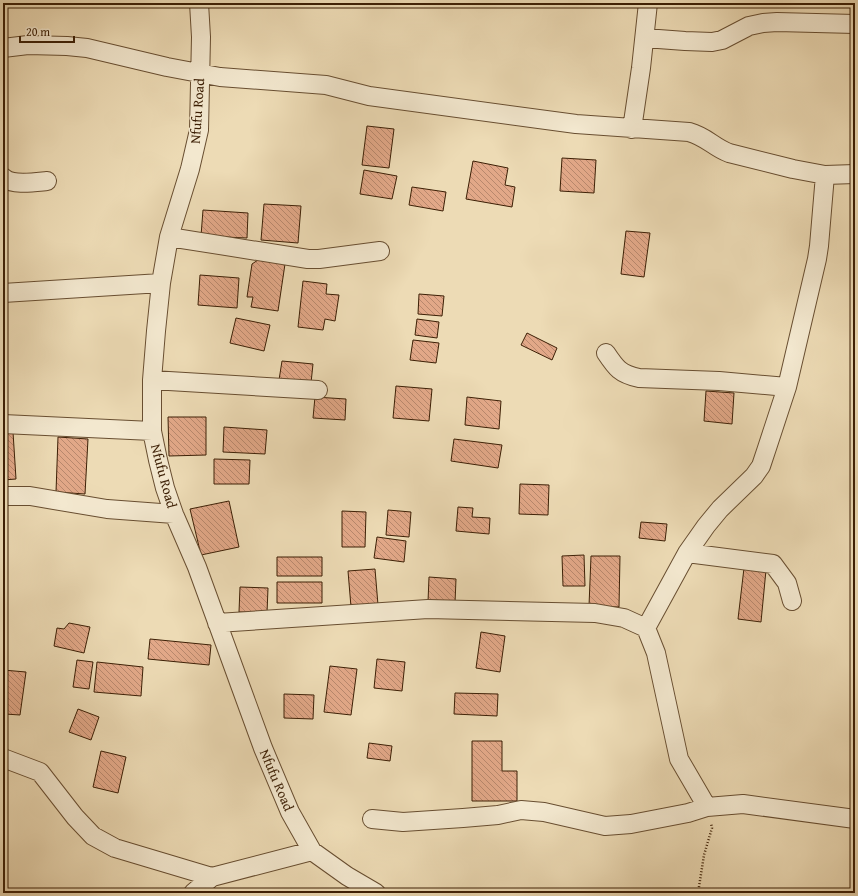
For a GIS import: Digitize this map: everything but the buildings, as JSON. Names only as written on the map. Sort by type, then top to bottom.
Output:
[{"type":"street","name":"Nfufu Road","points":[[199,3],[201,38],[199,130],[190,169],[169,238],[160,283],[152,380],[152,431],[165,488],[174,514],[197,567],[263,748],[290,812],[312,851],[347,876],[376,893]]},
{"type":"street","points":[[632,129],[645,38],[648,3]]},
{"type":"street","points":[[645,38],[712,42],[722,40],[749,26],[763,23],[855,24]]},
{"type":"street","points":[[3,48],[28,45],[87,48],[167,67],[220,77],[326,85],[369,96],[576,124],[689,132],[705,138],[721,150],[729,153],[793,169],[825,175],[855,174]]},
{"type":"street","points":[[646,628],[687,552],[720,509],[754,476],[761,466],[787,387],[817,259],[825,175]]},
{"type":"street","points":[[3,177],[8,181],[16,182],[47,181]]},
{"type":"street","points":[[169,238],[308,259],[351,256],[380,251]]},
{"type":"street","points":[[3,293],[160,283]]},
{"type":"street","points":[[606,353],[618,370],[628,376],[639,378],[712,381],[787,387]]},
{"type":"street","points":[[152,380],[318,390]]},
{"type":"street","points":[[3,424],[152,431]]},
{"type":"street","points":[[3,496],[30,496],[107,509],[174,514]]},
{"type":"street","points":[[687,552],[773,564],[788,582],[792,601]]},
{"type":"street","points":[[217,623],[428,609],[595,613],[624,618],[646,628],[656,653],[679,759],[707,807]]},
{"type":"street","points":[[3,758],[40,772],[74,817],[93,836],[115,848],[212,877]]},
{"type":"street","points":[[372,819],[403,822],[498,815],[521,810],[544,812],[605,826],[645,822],[688,813],[707,807],[743,804],[855,819]]},
{"type":"street","points":[[193,893],[212,877],[312,851]]},
{"type":"path","points":[[698,893],[704,855],[712,828],[707,807]]}]
